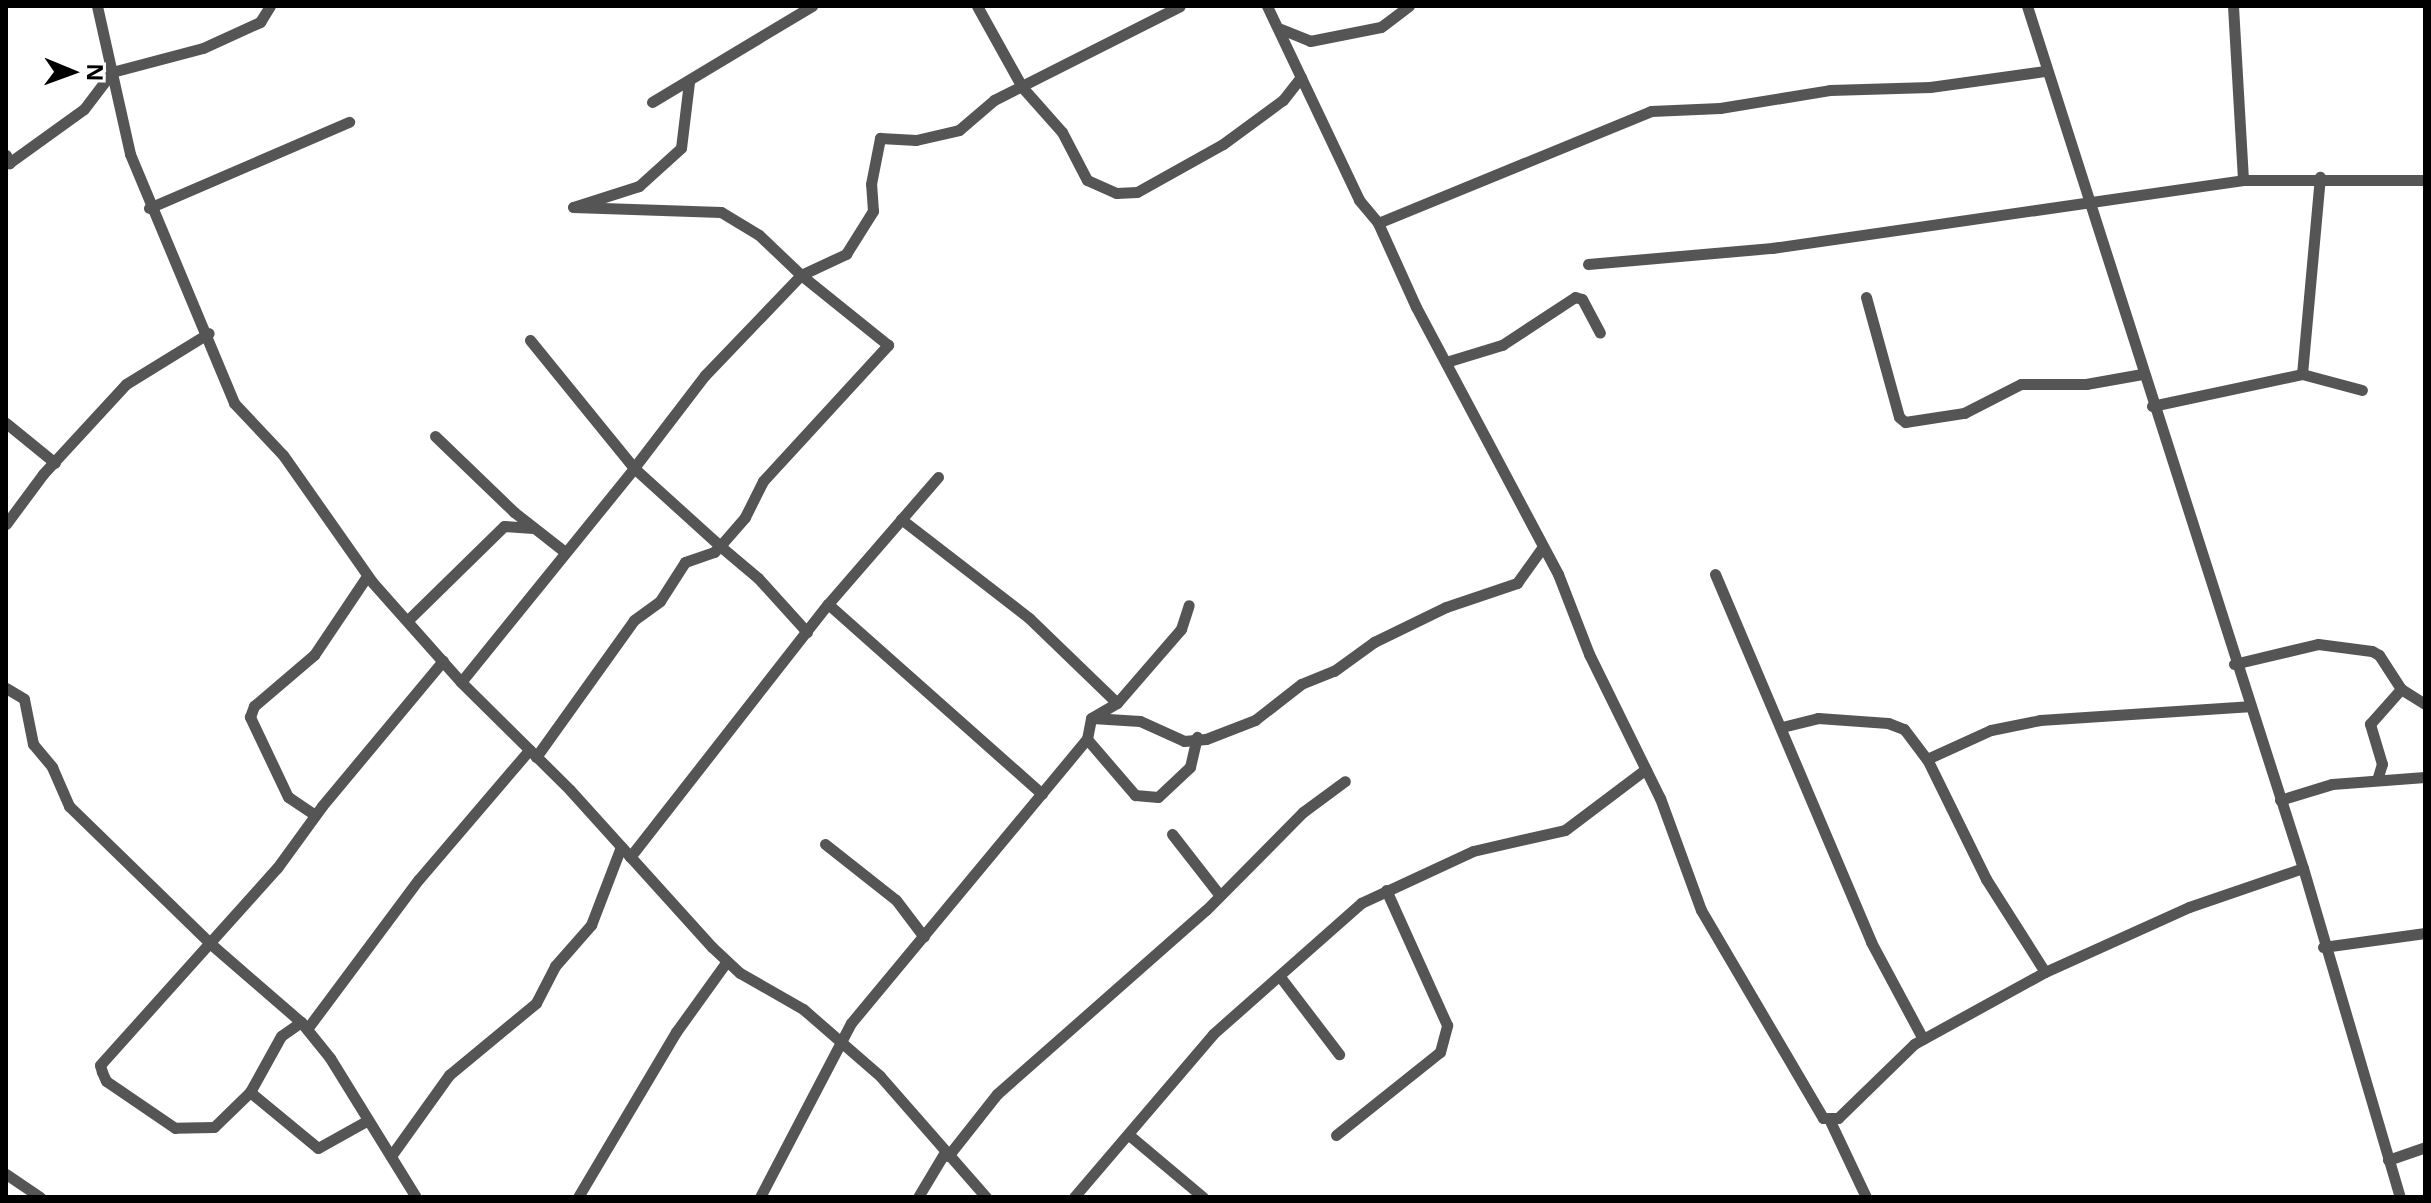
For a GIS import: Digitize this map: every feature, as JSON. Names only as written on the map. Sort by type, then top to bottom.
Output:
[{"type":"street","points":[[97,6],[124,133],[149,208],[209,333],[234,403],[283,455],[367,576],[461,682],[533,753],[727,961],[803,1009],[842,1047],[880,1076],[986,1197]]},
{"type":"street","points":[[6,155],[9,163],[84,109],[112,72],[203,48],[260,22],[270,6]]},
{"type":"street","points":[[652,102],[812,6]]},
{"type":"street","points":[[977,6],[1022,87],[1062,132],[1087,180],[1116,193],[1137,192],[1223,144],[1283,100],[1301,77]]},
{"type":"street","points":[[461,682],[705,375],[801,275],[846,254],[873,211],[871,184],[880,138],[916,140],[959,130],[994,100],[1180,6]]},
{"type":"street","points":[[1267,6],[1281,29],[1359,200],[1378,223],[1542,548],[1646,769],[1701,910],[1823,1118],[1830,1121],[1866,1197]]},
{"type":"street","points":[[1281,29],[1310,41],[1381,27],[1409,6]]},
{"type":"street","points":[[2027,6],[2234,664],[2303,868],[2323,947],[2400,1197]]},
{"type":"street","points":[[2233,6],[2243,180]]},
{"type":"street","points":[[1378,223],[1651,111],[1720,108],[1830,90],[1930,87],[2046,71]]},
{"type":"street","points":[[443,661],[315,815],[277,868],[100,1065],[102,1072],[165,1123],[185,1131],[221,1124],[250,1092],[281,1036],[304,1026],[419,879],[533,753],[634,620],[660,601],[680,568],[720,546],[745,517],[763,481],[888,345],[801,275],[759,235],[721,212],[573,207],[639,186],[681,148],[689,82]]},
{"type":"street","points":[[149,208],[349,122]]},
{"type":"street","points":[[2302,374],[2320,177]]},
{"type":"street","points":[[1588,264],[1772,248],[2089,199],[2243,180],[2320,177],[2425,180]]},
{"type":"street","points":[[1446,362],[1502,345],[1575,297],[1582,299],[1600,333]]},
{"type":"street","points":[[1866,297],[1899,417],[1905,422],[1964,413],[2021,384],[2086,384],[2142,374]]},
{"type":"street","points":[[6,524],[55,463],[126,384],[209,333]]},
{"type":"street","points":[[530,340],[634,468],[758,578],[807,632]]},
{"type":"street","points":[[2152,406],[2302,374],[2362,390]]},
{"type":"street","points":[[6,423],[55,463]]},
{"type":"street","points":[[435,436],[534,528],[565,552]]},
{"type":"street","points":[[630,857],[828,604],[938,477]]},
{"type":"street","points":[[901,519],[1029,618],[1117,703]]},
{"type":"street","points":[[408,620],[504,526],[534,528]]},
{"type":"street","points":[[1091,718],[1140,721],[1184,741],[1197,737],[1206,739],[1255,720],[1301,684],[1334,671],[1374,642],[1446,607],[1517,583],[1542,548]]},
{"type":"street","points":[[1715,574],[1871,942],[1923,1039]]},
{"type":"street","points":[[315,815],[288,797],[250,717],[254,706],[314,655],[367,576]]},
{"type":"street","points":[[828,604],[1042,794]]},
{"type":"street","points":[[760,1197],[803,1107],[842,1047],[851,1023],[1087,739],[1091,718],[1117,703],[1181,629],[1189,605]]},
{"type":"street","points":[[2234,664],[2330,644],[2379,655],[2401,689],[2425,704]]},
{"type":"street","points":[[6,688],[24,699],[33,744],[52,767],[69,806],[209,941],[304,1026],[416,1197]]},
{"type":"street","points":[[2377,780],[2382,764],[2370,724],[2401,689]]},
{"type":"street","points":[[1927,759],[1991,730],[2040,720],[2249,706]]},
{"type":"street","points":[[1782,727],[1812,718],[1888,723],[1904,729],[1927,759],[1986,879],[2045,972]]},
{"type":"street","points":[[1087,739],[1135,795],[1158,797],[1190,767],[1197,737]]},
{"type":"street","points":[[1074,1197],[1213,1034],[1281,978],[1349,913],[1386,890],[1473,851],[1565,830],[1646,769]]},
{"type":"street","points":[[2280,800],[2332,784],[2425,777]]},
{"type":"street","points":[[918,1197],[947,1154],[997,1094],[1195,920],[1218,893],[1303,812],[1345,781]]},
{"type":"street","points":[[1172,834],[1218,893]]},
{"type":"street","points":[[825,844],[896,900],[924,937]]},
{"type":"street","points":[[391,1156],[449,1075],[536,1003],[555,966],[591,925],[621,847]]},
{"type":"street","points":[[1830,1121],[1923,1039],[2045,972],[2189,907],[2303,868]]},
{"type":"street","points":[[1336,1135],[1440,1052],[1447,1025],[1386,890]]},
{"type":"street","points":[[2323,947],[2425,933]]},
{"type":"street","points":[[578,1197],[676,1032],[727,961]]},
{"type":"street","points":[[1281,978],[1339,1054]]},
{"type":"street","points":[[250,1092],[318,1148],[368,1120]]},
{"type":"street","points":[[1129,1135],[1203,1197]]},
{"type":"street","points":[[2388,1160],[2425,1147]]},
{"type":"street","points":[[6,1174],[40,1197]]}]
